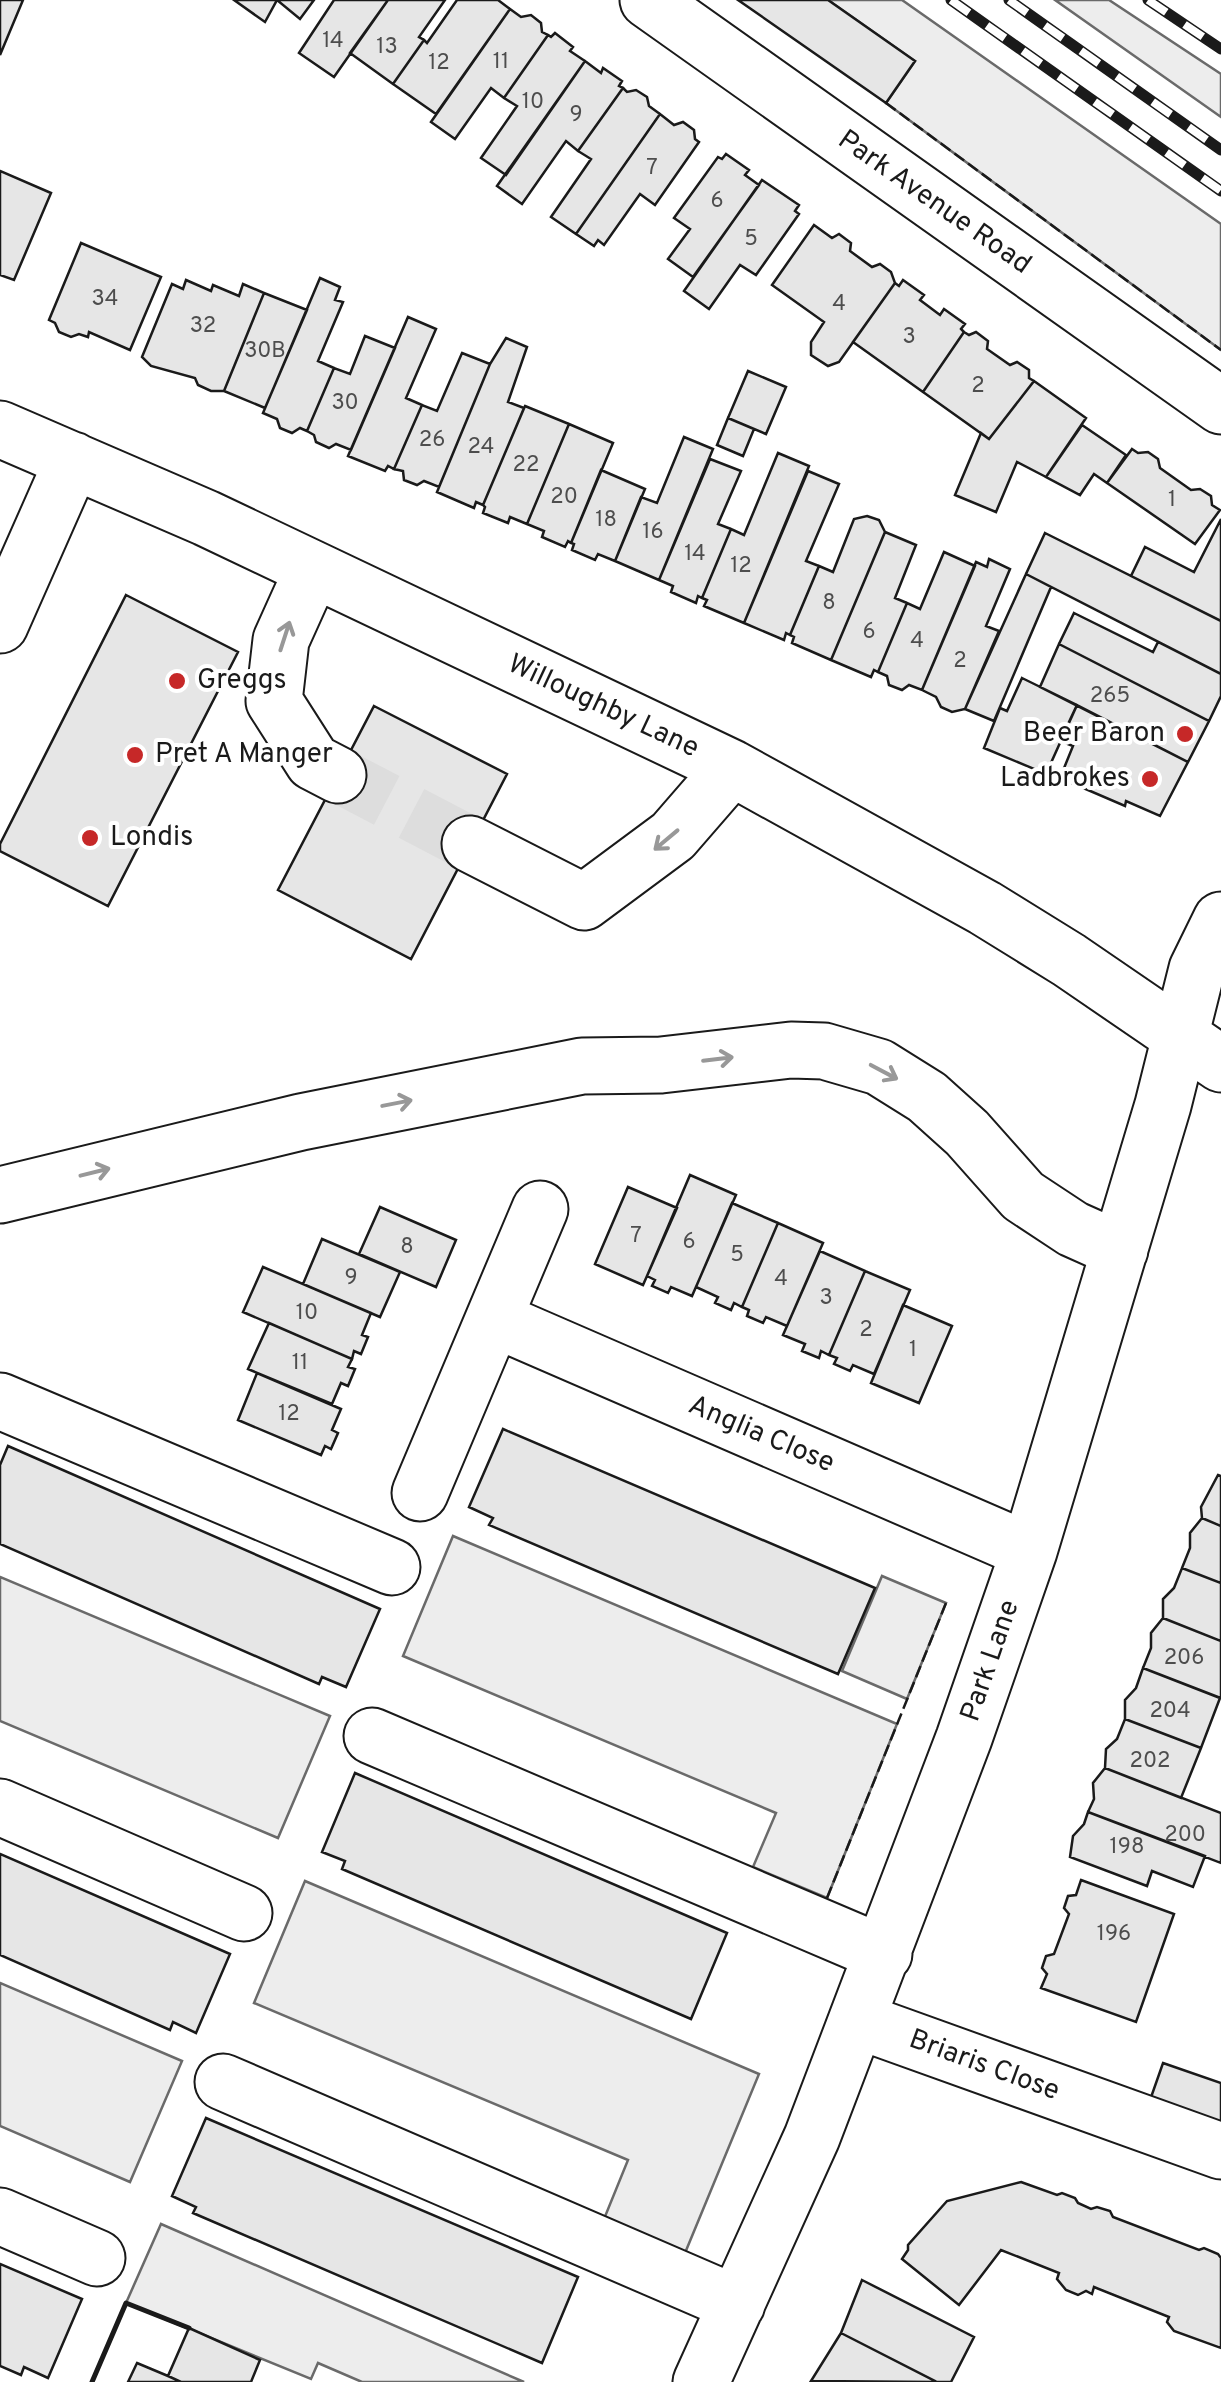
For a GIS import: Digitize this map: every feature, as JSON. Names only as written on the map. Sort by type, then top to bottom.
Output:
[{"type":"street","name":"Park Avenue Road","points":[[648,0],[1221,406]]},
{"type":"street","name":"Willoughby Lane","points":[[0,429],[313,569],[732,768],[985,908],[1200,1050]]},
{"type":"street","points":[[0,625],[73,460]]},
{"type":"street","points":[[313,569],[281,640],[274,702],[313,762],[338,775]]},
{"type":"street","points":[[470,844],[584,902],[672,836],[732,768]]},
{"type":"street","name":"Park Lane","points":[[701,2382],[812,2137],[964,1738],[1028,1551],[1120,1250],[1200,1050],[1197,968],[1221,920]]},
{"type":"street","points":[[0,1195],[301,1122],[582,1066],[661,1066],[790,1050],[824,1051],[878,1068],[927,1097],[967,1133],[1022,1196],[1073,1229],[1120,1250]]},
{"type":"street","points":[[420,1493],[540,1209]]},
{"type":"street","name":"Anglia Close","points":[[494,1319],[1028,1551]]},
{"type":"street","points":[[0,1401],[392,1567]]},
{"type":"street","points":[[372,1736],[884,1954]]},
{"type":"street","points":[[0,1807],[244,1913]]},
{"type":"street","name":"Briaris Close","points":[[859,2021],[1221,2151]]},
{"type":"street","points":[[223,2082],[737,2304]]},
{"type":"street","points":[[0,2216],[97,2258]]},
{"type":"shaded area","points":[[828,0],[902,0],[1221,224],[1221,350],[886,103],[915,61]]},
{"type":"shaded area","points":[[1055,0],[1109,0],[1221,74],[1221,117]]},
{"type":"shaded area","points":[[453,1536],[897,1724],[827,1898],[753,1867],[776,1813],[403,1656]]},
{"type":"shaded area","points":[[882,1576],[946,1603],[907,1699],[842,1671]]},
{"type":"shaded area","points":[[0,1577],[330,1716],[278,1838],[0,1721]]},
{"type":"shaded area","points":[[305,1881],[759,2074],[685,2253],[604,2219],[628,2160],[254,2003]]},
{"type":"shaded area","points":[[0,1983],[182,2061],[130,2182],[0,2126]]},
{"type":"shaded area","points":[[161,2224],[524,2382],[362,2382],[318,2363],[311,2379],[126,2303]]},
{"type":"building","points":[[0,0],[23,0],[0,55]]},
{"type":"building","points":[[234,0],[277,0],[265,22]]},
{"type":"building","points":[[277,0],[314,0],[300,19]]},
{"type":"building","points":[[334,0],[388,0],[334,77],[299,53]]},
{"type":"building","points":[[388,0],[445,0],[419,37],[424,40],[393,84],[350,53]]},
{"type":"building","points":[[457,0],[498,0],[510,9],[436,114],[393,84]]},
{"type":"building","points":[[738,0],[828,0],[915,61],[886,103]]},
{"type":"building","points":[[510,9],[521,17],[531,15],[548,35],[504,98],[491,88],[455,139],[431,122]]},
{"type":"building","points":[[555,33],[585,61],[506,175],[481,158],[517,106],[504,98],[548,35]]},
{"type":"building","points":[[585,61],[622,81],[619,86],[623,88],[578,151],[566,141],[522,204],[497,186]]},
{"type":"building","points":[[623,88],[647,97],[649,106],[660,114],[576,234],[551,217],[591,159],[578,151]]},
{"type":"building","points":[[660,114],[674,125],[683,122],[694,130],[699,142],[655,205],[640,194],[604,245],[598,240],[594,246],[576,234]]},
{"type":"building","points":[[726,154],[749,170],[745,175],[759,185],[693,277],[668,259],[690,229],[674,218],[718,157],[722,159]]},
{"type":"building","points":[[0,171],[51,193],[14,280],[0,275]]},
{"type":"building","points":[[762,180],[799,205],[795,211],[799,214],[756,275],[740,265],[709,309],[684,291]]},
{"type":"building","points":[[814,225],[832,238],[839,234],[851,243],[850,251],[872,267],[880,264],[891,272],[895,283],[839,362],[828,366],[811,355],[811,342],[824,322],[772,285]]},
{"type":"building","points":[[81,243],[161,277],[130,350],[89,332],[88,337],[71,337],[59,332],[49,320]]},
{"type":"building","points":[[320,278],[340,287],[335,300],[343,302],[318,361],[334,368],[307,431],[300,428],[292,433],[280,428],[277,419],[263,413]]},
{"type":"building","points":[[186,280],[211,291],[213,285],[239,296],[243,284],[264,293],[224,391],[211,391],[198,385],[195,378],[151,366],[142,357],[172,284],[183,289]]},
{"type":"building","points":[[903,280],[924,295],[920,300],[940,315],[944,309],[965,324],[961,329],[964,332],[923,392],[853,342],[895,283],[899,286]]},
{"type":"building","points":[[264,293],[307,310],[265,408],[224,391]]},
{"type":"building","points":[[408,317],[436,329],[406,398],[422,405],[394,469],[388,466],[385,471],[348,456]]},
{"type":"building","points":[[964,332],[976,332],[988,341],[987,349],[1010,365],[1017,362],[1029,370],[1029,378],[1034,381],[989,439],[923,392]]},
{"type":"building","points":[[365,336],[395,348],[351,450],[336,444],[329,448],[316,442],[307,431],[334,368],[350,374]]},
{"type":"building","points":[[506,338],[527,347],[508,402],[524,408],[483,505],[476,502],[474,508],[437,492],[490,364]]},
{"type":"building","points":[[462,353],[490,364],[439,487],[404,480],[403,471],[394,469],[422,405],[437,411]]},
{"type":"building","points":[[748,371],[786,387],[766,434],[728,418]]},
{"type":"building","points":[[1034,381],[1086,418],[1046,477],[1017,462],[996,512],[955,495],[981,433],[989,439]]},
{"type":"building","points":[[525,406],[569,424],[527,524],[510,517],[508,523],[483,513],[483,505]]},
{"type":"building","points":[[728,418],[754,429],[743,456],[717,445]]},
{"type":"building","points":[[569,424],[613,443],[571,543],[568,541],[565,547],[542,537],[544,531],[527,524]]},
{"type":"building","points":[[1082,425],[1126,455],[1107,483],[1094,474],[1080,495],[1046,477]]},
{"type":"building","points":[[684,437],[713,449],[659,580],[615,561],[641,497],[657,503]]},
{"type":"building","points":[[1132,449],[1148,452],[1158,459],[1160,468],[1191,490],[1200,489],[1211,496],[1212,505],[1220,510],[1195,544],[1107,483]]},
{"type":"building","points":[[778,453],[809,466],[744,623],[704,606],[707,600],[702,598],[731,529],[744,535]]},
{"type":"building","points":[[710,459],[741,471],[718,524],[731,529],[702,598],[698,596],[696,603],[671,592],[673,586],[659,580]]},
{"type":"building","points":[[601,470],[645,489],[615,561],[598,554],[595,560],[572,550],[571,543]]},
{"type":"building","points":[[808,471],[839,484],[806,561],[819,566],[790,635],[786,633],[784,640],[744,623]]},
{"type":"building","points":[[867,516],[879,520],[885,532],[831,660],[792,643],[794,637],[790,635],[819,566],[833,572],[854,519]]},
{"type":"building","points":[[1221,519],[1221,621],[1131,576],[1145,547],[1194,572]]},
{"type":"building","points":[[885,532],[916,545],[895,598],[907,603],[878,672],[874,670],[871,677],[831,660]]},
{"type":"building","points":[[1045,533],[1221,621],[1221,674],[1026,574]]},
{"type":"building","points":[[944,552],[975,566],[922,690],[909,685],[902,690],[889,685],[887,676],[878,672],[907,603],[920,609]]},
{"type":"building","points":[[989,559],[1010,569],[986,626],[999,631],[965,709],[952,712],[922,690],[976,562],[987,567]]},
{"type":"building","points":[[1026,574],[1051,587],[994,721],[965,709]]},
{"type":"building","points":[[126,595],[238,652],[108,906],[0,851],[0,844]]},
{"type":"building","points":[[1074,613],[1153,652],[1158,642],[1221,674],[1221,696],[1209,721],[1059,644]]},
{"type":"building","points":[[1059,644],[1209,721],[1188,762],[1040,687]]},
{"type":"building","points":[[1022,678],[1077,705],[1046,774],[984,748],[1000,708],[1007,711]]},
{"type":"building","points":[[1077,705],[1188,762],[1160,816],[1126,801],[1125,806],[1060,778],[1073,746],[1060,741]]},
{"type":"building","points":[[374,706],[507,774],[411,959],[278,890]]},
{"type":"building","points":[[690,1175],[736,1195],[692,1296],[671,1287],[668,1293],[652,1286],[655,1280],[647,1276]]},
{"type":"building","points":[[628,1187],[677,1208],[643,1285],[595,1264]]},
{"type":"building","points":[[732,1203],[778,1223],[742,1307],[734,1303],[731,1310],[715,1303],[718,1297],[696,1287]]},
{"type":"building","points":[[380,1207],[456,1240],[436,1287],[359,1254]]},
{"type":"building","points":[[778,1223],[823,1243],[787,1326],[766,1317],[763,1323],[747,1316],[749,1310],[742,1307]]},
{"type":"building","points":[[322,1239],[400,1272],[380,1317],[303,1284]]},
{"type":"building","points":[[820,1251],[865,1271],[829,1355],[821,1351],[819,1358],[802,1351],[805,1344],[783,1335]]},
{"type":"building","points":[[263,1267],[371,1313],[362,1335],[368,1337],[361,1354],[354,1351],[352,1359],[243,1312]]},
{"type":"building","points":[[865,1271],[910,1290],[874,1374],[853,1365],[850,1371],[834,1364],[837,1358],[829,1355]]},
{"type":"building","points":[[903,1305],[952,1326],[919,1403],[871,1383]]},
{"type":"building","points":[[269,1323],[352,1359],[348,1367],[355,1369],[348,1386],[341,1383],[332,1404],[248,1369]]},
{"type":"building","points":[[257,1373],[341,1409],[332,1430],[338,1433],[331,1449],[325,1446],[321,1455],[238,1420]]},
{"type":"building","points":[[503,1429],[875,1588],[838,1674],[489,1525],[493,1518],[469,1507]]},
{"type":"building","points":[[8,1446],[380,1609],[346,1687],[322,1677],[319,1684],[0,1544],[0,1465]]},
{"type":"building","points":[[1218,1475],[1221,1526],[1202,1518],[1201,1507]]},
{"type":"building","points":[[1202,1518],[1221,1526],[1221,1583],[1182,1568],[1190,1548],[1190,1533]]},
{"type":"building","points":[[1182,1568],[1221,1583],[1221,1641],[1163,1618],[1163,1599],[1174,1588]]},
{"type":"building","points":[[1163,1618],[1221,1641],[1221,1698],[1143,1668],[1151,1648],[1151,1633]]},
{"type":"building","points":[[1143,1668],[1220,1698],[1201,1748],[1125,1719],[1125,1700],[1136,1688]]},
{"type":"building","points":[[1125,1719],[1201,1748],[1181,1798],[1105,1768],[1106,1749],[1117,1739]]},
{"type":"building","points":[[1105,1768],[1221,1813],[1221,1863],[1088,1812],[1094,1799],[1093,1783]]},
{"type":"building","points":[[355,1773],[727,1933],[691,2019],[342,1869],[345,1861],[322,1852]]},
{"type":"building","points":[[1088,1812],[1205,1856],[1193,1887],[1152,1871],[1147,1886],[1070,1857],[1073,1836]]},
{"type":"building","points":[[0,1854],[230,1954],[196,2033],[173,2022],[170,2030],[0,1955]]},
{"type":"building","points":[[1081,1880],[1174,1914],[1136,2022],[1041,1988],[1047,1974],[1042,1968],[1046,1956],[1054,1954],[1069,1914],[1064,1908],[1068,1896],[1076,1895]]},
{"type":"building","points":[[1163,2063],[1221,2083],[1221,2128],[1149,2103]]},
{"type":"building","points":[[206,2118],[578,2277],[542,2363],[193,2213],[196,2207],[172,2196]]},
{"type":"building","points":[[1021,2182],[1057,2195],[1062,2193],[1091,2209],[1110,2211],[1113,2217],[1218,2254],[1221,2348],[1174,2331],[1167,2322],[1169,2317],[1094,2287],[1092,2294],[1086,2291],[1078,2295],[1066,2290],[1057,2279],[1059,2273],[1001,2250],[959,2305],[902,2259],[908,2245],[947,2201]]},
{"type":"building","points":[[0,2264],[82,2299],[48,2378],[24,2367],[21,2375],[0,2366]]},
{"type":"building","points":[[862,2280],[974,2337],[951,2382],[937,2382],[841,2333]]},
{"type":"building","points":[[189,2328],[260,2360],[251,2382],[181,2382],[168,2376]]},
{"type":"building","points":[[841,2333],[935,2381],[935,2382],[811,2381]]},
{"type":"building","points":[[137,2363],[168,2376],[181,2382],[128,2382]]},
{"type":"tunnel","points":[[338,775],[470,844]]},
{"type":"railway","points":[[951,0],[1221,191]]},
{"type":"railway","points":[[1009,0],[1221,150]]},
{"type":"railway","points":[[1148,0],[1221,49]]},
{"type":"fence","points":[[886,103],[1221,350]]},
{"type":"fence","points":[[827,1898],[946,1603]]},
{"type":"wall","points":[[92,2382],[126,2303],[189,2328]]},
{"type":"place","name":"Greggs","points":[[177,681]]},
{"type":"place","name":"Beer Baron","points":[[1185,734]]},
{"type":"place","name":"Pret A Manger","points":[[135,755]]},
{"type":"place","name":"Ladbrokes","points":[[1150,779]]},
{"type":"place","name":"Londis","points":[[90,838]]}]
